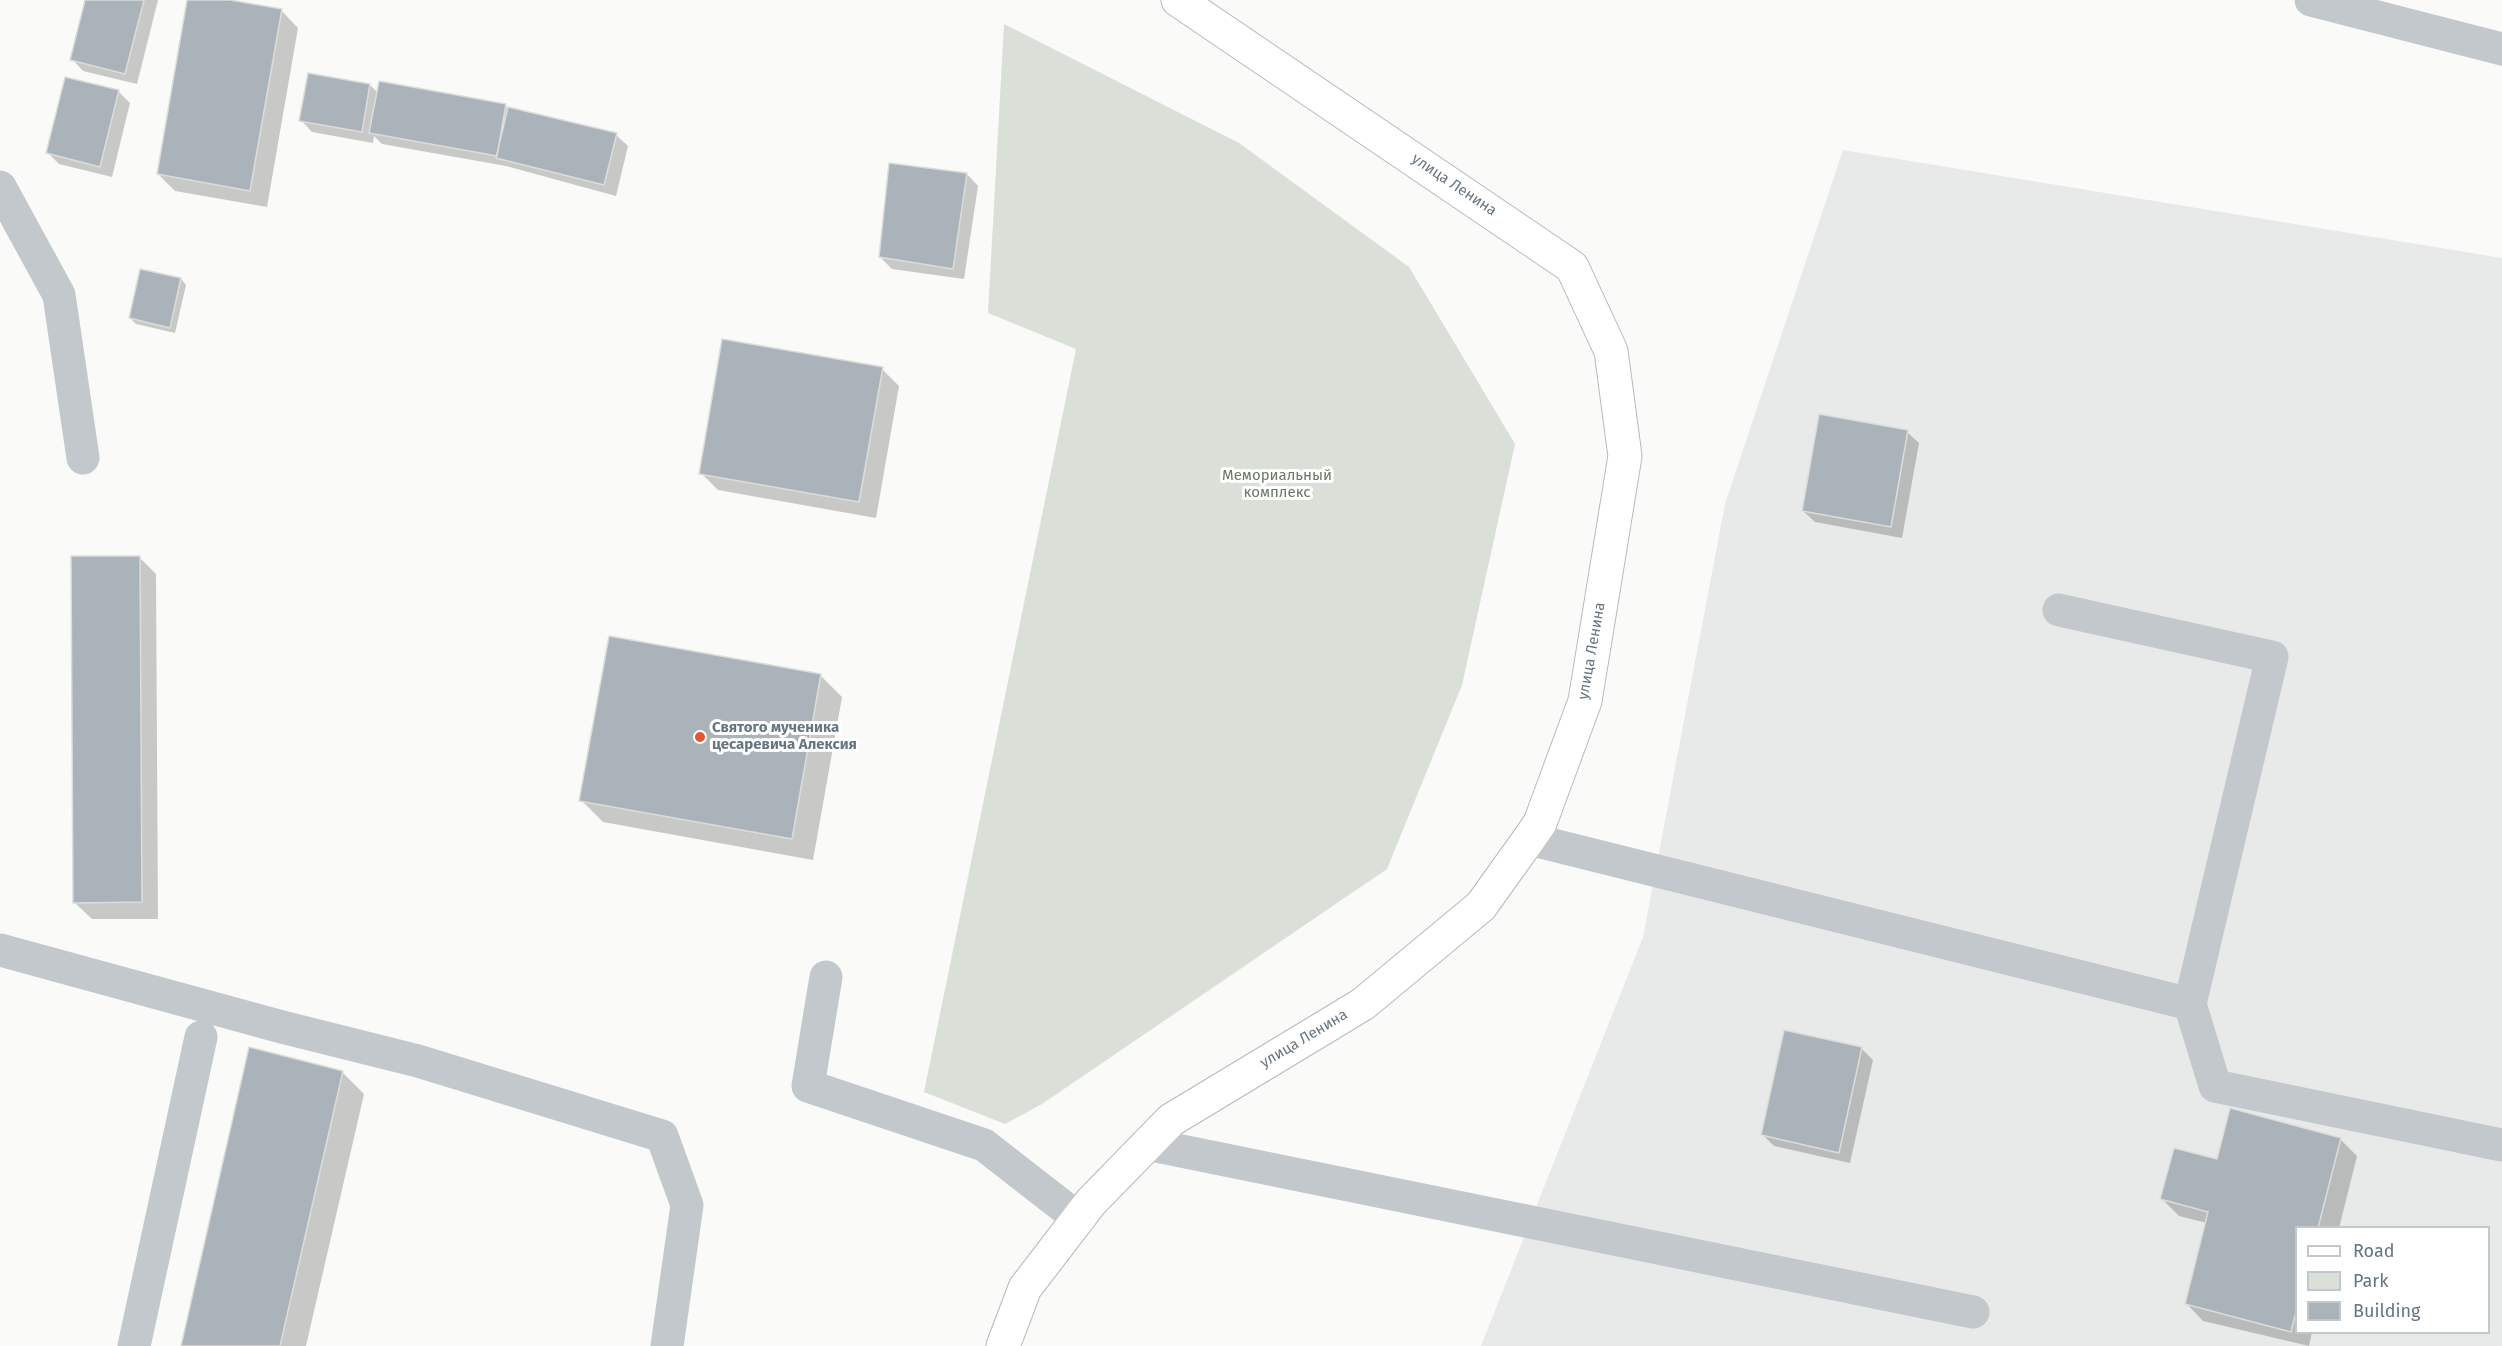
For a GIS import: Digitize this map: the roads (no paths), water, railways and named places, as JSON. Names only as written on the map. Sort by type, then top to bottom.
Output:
[{"type":"main road","name":"улица Ленина","points":[[1003,1346],[1025,1287],[1079,1219],[1171,1120],[1363,1004],[1481,906],[1529,839],[1540,823],[1585,701],[1625,456],[1611,351],[1572,267],[1401,148],[1178,0]]},
{"type":"street","points":[[2311,0],[2502,49]]},
{"type":"street","points":[[0,187],[59,295],[83,458]]},
{"type":"street","points":[[2059,610],[2272,657],[2190,1004],[2216,1086],[2502,1145]]},
{"type":"street","points":[[1529,839],[2190,1004]]},
{"type":"street","points":[[0,950],[282,1027],[418,1061],[662,1136],[687,1205],[667,1346]]},
{"type":"street","points":[[826,976],[808,1086],[984,1145],[1079,1219]]},
{"type":"street","points":[[134,1346],[201,1037]]},
{"type":"street","points":[[1147,1144],[1973,1312]]},
{"type":"place","name":"Святого мученика цесаревича Алексия","points":[[700,737]]},
{"type":"park label","name":"Мемориальный комплекс","points":[[1277,484]]}]
